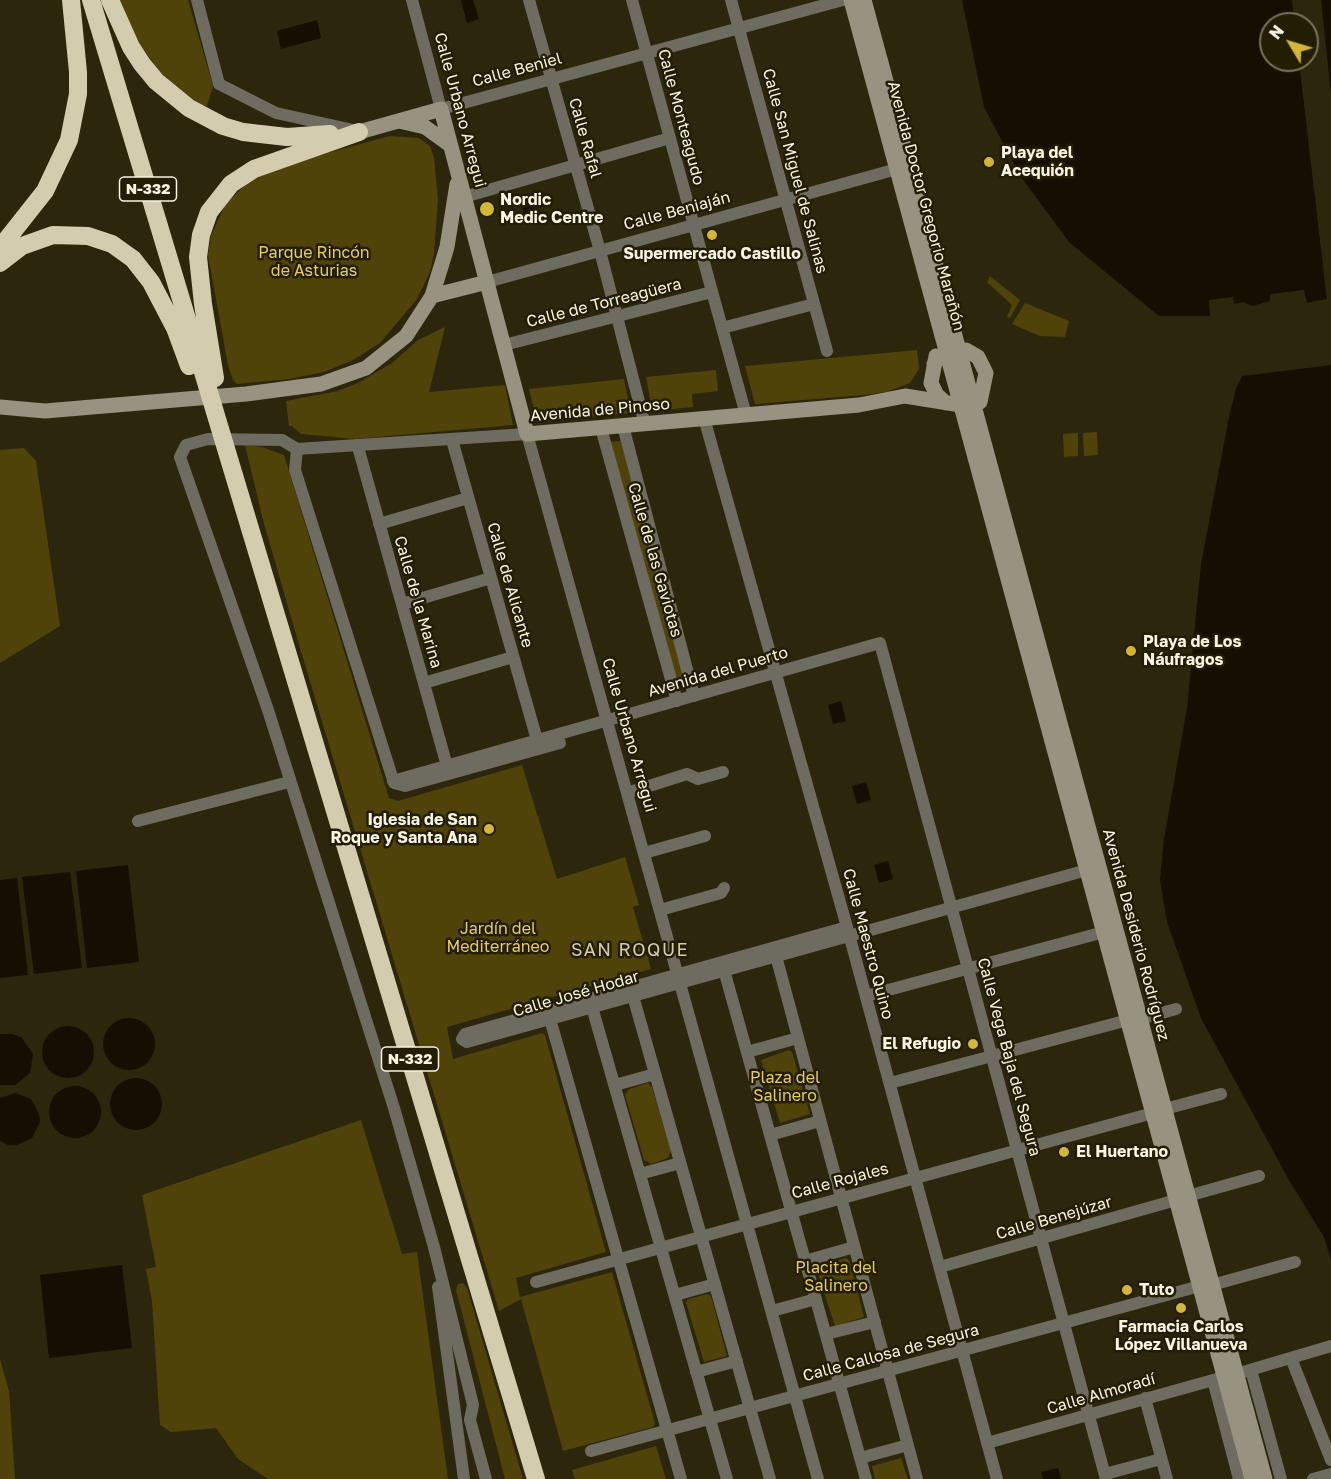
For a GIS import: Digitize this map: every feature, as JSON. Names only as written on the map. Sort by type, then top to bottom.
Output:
[{"type":"highway","points":[[0,248],[45,191],[59,166],[69,140],[78,94],[78,72],[70,0]]},
{"type":"highway","name":"N-332","points":[[91,0],[204,378]]},
{"type":"highway","points":[[110,0],[142,64],[173,97],[207,118],[243,132],[266,136],[303,137],[359,132]]},
{"type":"highway","points":[[204,378],[203,304],[198,257],[201,235],[209,212],[231,184],[254,170],[359,132]]},
{"type":"highway","points":[[0,262],[22,246],[53,235],[88,236],[112,244],[133,259],[151,282],[204,378],[270,614],[283,639]]},
{"type":"highway","name":"N-332","points":[[225,448],[536,1479]]},
{"type":"street","name":"Calle Beniel","points":[[196,0],[219,84],[276,113],[359,132],[843,0]]},
{"type":"street","name":"Calle Urbano Arregui","points":[[412,0],[528,434],[818,1479]]},
{"type":"street","name":"Calle Rafal","points":[[529,0],[600,251],[645,425]]},
{"type":"street","name":"Calle Monteagudo","points":[[632,0],[746,415]]},
{"type":"street","name":"Calle San Miguel de Salinas","points":[[731,0],[827,351]]},
{"type":"street","name":"Avenida Doctor Gregorio Marañón","points":[[851,0],[942,334],[952,350]]},
{"type":"street","name":"Avenida Doctor Gregorio Marañón","points":[[864,0],[952,350],[972,399],[971,421]]},
{"type":"street","points":[[398,121],[425,128],[450,145],[447,167],[450,229]]},
{"type":"street","points":[[464,197],[670,138]]},
{"type":"street","name":"Calle Beniaján","points":[[432,296],[897,169]]},
{"type":"street","points":[[0,407],[56,410],[246,394],[335,381],[366,368],[395,348],[415,325],[432,296],[442,270],[458,177]]},
{"type":"street","name":"Calle de Torreagüera","points":[[504,345],[712,292]]},
{"type":"street","points":[[722,328],[814,304]]},
{"type":"street","points":[[942,334],[931,383],[942,400],[971,421]]},
{"type":"street","points":[[905,396],[921,383],[933,366],[952,350],[972,353],[982,362],[986,374],[972,399],[971,421]]},
{"type":"street","name":"Avenida de Pinoso","points":[[297,450],[645,425],[859,405],[905,396],[942,400],[972,399]]},
{"type":"street","name":"Calle Maestro Quino","points":[[704,418],[866,996],[997,1479]]},
{"type":"street","name":"Avenida Desiderio Rodríguez","points":[[971,421],[1087,870],[1104,932],[1134,1020]]},
{"type":"street","name":"Avenida Desiderio Rodríguez","points":[[971,421],[1231,1375],[1265,1479]]},
{"type":"street","name":"Calle de las Gaviotas","points":[[623,426],[694,696]]},
{"type":"street","name":"Calle de las Gaviotas","points":[[601,428],[677,701]]},
{"type":"street","points":[[393,781],[297,476],[297,450],[282,440],[208,439],[186,445],[180,457],[226,582],[394,1108],[434,1247],[473,1405],[470,1420],[486,1479]]},
{"type":"street","name":"Calle de Alicante","points":[[452,440],[537,740]]},
{"type":"street","name":"Calle de la Marina","points":[[358,447],[447,766]]},
{"type":"street","points":[[379,524],[468,498]]},
{"type":"street","points":[[402,604],[491,578]]},
{"type":"street","name":"Avenida del Puerto","points":[[393,781],[399,786],[405,786],[777,677],[880,643]]},
{"type":"street","name":"Calle Vega Baja del Segura","points":[[880,643],[1106,1476]]},
{"type":"street","points":[[424,683],[513,657]]},
{"type":"street","name":"Avenida del Puerto","points":[[393,781],[537,740],[608,725],[694,696],[777,677]]},
{"type":"street","points":[[627,793],[687,774],[698,779],[723,772]]},
{"type":"street","points":[[138,821],[289,782]]},
{"type":"street","points":[[644,853],[705,836]]},
{"type":"street","name":"Calle José Hodar","points":[[848,931],[776,956],[724,970],[679,978],[633,996],[592,1007],[548,1015],[465,1034],[462,1039],[467,1042],[548,1015],[679,978],[848,931],[951,907],[1087,870]]},
{"type":"street","points":[[660,910],[721,893],[724,888]]},
{"type":"street","points":[[866,996],[1104,932]]},
{"type":"street","points":[[776,956],[917,1479]]},
{"type":"street","points":[[724,970],[866,1479]]},
{"type":"street","points":[[633,996],[770,1479]]},
{"type":"street","points":[[592,1007],[727,1479]]},
{"type":"street","points":[[890,1083],[1176,1009]]},
{"type":"street","points":[[548,1015],[681,1479]]},
{"type":"street","points":[[747,1052],[798,1038]]},
{"type":"street","points":[[615,1085],[655,1074]]},
{"type":"street","name":"Calle Rojales","points":[[536,1282],[1221,1094]]},
{"type":"street","points":[[770,1135],[820,1121]]},
{"type":"street","points":[[640,1174],[680,1162]]},
{"type":"street","name":"Calle Benejúzar","points":[[940,1267],[1259,1176]]},
{"type":"street","points":[[434,1247],[464,1479]]},
{"type":"street","points":[[805,1261],[854,1247]]},
{"type":"street","name":"Calle Callosa de Segura","points":[[591,1451],[1295,1262]]},
{"type":"street","points":[[675,1296],[715,1284]]},
{"type":"street","points":[[772,1311],[816,1299]]},
{"type":"street","points":[[826,1334],[875,1322]]},
{"type":"street","name":"Calle Almoradí","points":[[987,1443],[1331,1346]]},
{"type":"street","points":[[1291,1358],[1331,1460]]},
{"type":"street","points":[[696,1372],[737,1361]]},
{"type":"street","name":"Avenida Desiderio Rodríguez","points":[[1231,1375],[1239,1479]]},
{"type":"street","name":"Avenida Desiderio Rodríguez","points":[[1231,1375],[1252,1479]]},
{"type":"street","name":"Avenida Desiderio Rodríguez","points":[[1231,1375],[1281,1479]]},
{"type":"street","points":[[450,1382],[466,1379]]},
{"type":"street","points":[[1145,1398],[1167,1479]]},
{"type":"street","points":[[456,1424],[470,1420]]},
{"type":"street","points":[[860,1458],[908,1445]]},
{"type":"street","points":[[1106,1476],[1161,1459]]},
{"type":"street","points":[[1313,1479],[1331,1474]]},
{"type":"green space","points":[[120,0],[188,0],[213,86],[207,106],[200,105],[159,71],[139,43]]},
{"type":"green space","name":"Parque Rincón de Asturias","points":[[390,136],[419,138],[430,146],[434,158],[438,199],[434,253],[430,272],[417,299],[380,343],[353,360],[324,372],[289,379],[237,384],[233,380],[228,365],[208,255],[211,236],[226,203],[251,180],[286,164]]},
{"type":"green space","points":[[990,276],[1020,300],[1010,318],[1007,317],[1012,305],[987,282]]},
{"type":"green space","points":[[1025,303],[1069,321],[1065,337],[1040,336],[1012,324]]},
{"type":"green space","points":[[445,327],[429,392],[505,385],[513,425],[355,439],[301,434],[289,426],[286,401],[338,391],[358,383],[392,363],[418,340]]},
{"type":"green space","points":[[917,350],[919,369],[910,383],[886,392],[864,395],[755,404],[745,366]]},
{"type":"green space","points":[[716,370],[718,391],[692,394],[693,407],[654,411],[652,409],[646,377]]},
{"type":"green space","points":[[624,379],[631,413],[537,422],[529,389]]},
{"type":"green space","points":[[1097,432],[1098,455],[1084,456],[1083,433]]},
{"type":"green space","points":[[1078,433],[1078,456],[1064,457],[1063,434]]},
{"type":"green space","points":[[621,441],[690,687],[678,691],[609,442]]},
{"type":"green space","name":"Jardín del Mediterráneo","points":[[245,445],[262,447],[284,455],[389,798],[398,801],[522,765],[557,879],[625,857],[639,905],[633,907],[651,969],[447,1027],[453,1059],[542,1033],[545,1035],[606,1252],[516,1278],[520,1297],[612,1272],[655,1423],[653,1427],[563,1451],[521,1299],[499,1311],[302,655],[263,520]]},
{"type":"green space","points":[[24,448],[36,461],[60,626],[0,663],[0,450]]},
{"type":"green space","name":"Plaza del Salinero","points":[[789,1050],[792,1052],[810,1114],[780,1123],[761,1060]]},
{"type":"green space","points":[[648,1083],[652,1087],[671,1151],[668,1158],[651,1164],[644,1160],[625,1095],[629,1089]]},
{"type":"green space","points":[[361,1120],[402,1254],[417,1252],[448,1479],[268,1479],[238,1459],[216,1428],[171,1432],[160,1425],[152,1301],[146,1269],[156,1267],[142,1195]]},
{"type":"green space","name":"Placita del Salinero","points":[[846,1258],[849,1260],[864,1317],[835,1326],[816,1267]]},
{"type":"green space","points":[[463,1283],[467,1288],[523,1479],[505,1479],[456,1290],[458,1284]]},
{"type":"green space","points":[[707,1294],[711,1296],[727,1356],[704,1362],[686,1303],[688,1299]]},
{"type":"green space","points":[[0,1359],[9,1391],[15,1479],[0,1479]]},
{"type":"green space","points":[[656,1446],[666,1479],[575,1479],[572,1470]]},
{"type":"green space","points":[[901,1458],[908,1479],[875,1479],[872,1466]]},
{"type":"shaded area","points":[[461,0],[473,0],[479,19],[467,23]]},
{"type":"shaded area","points":[[962,0],[1292,0],[1293,12],[1259,12],[1259,72],[1300,72],[1327,299],[1307,303],[1304,290],[1270,294],[1270,301],[1252,306],[1243,302],[1234,304],[1233,297],[1209,300],[1210,316],[1159,316],[1069,242],[1021,177],[984,107]]},
{"type":"shaded area","points":[[1321,0],[1331,0],[1331,94]]},
{"type":"shaded area","points":[[317,20],[321,38],[281,49],[277,31]]},
{"type":"shaded area","points":[[530,193],[536,215],[525,218],[519,196]]},
{"type":"shaded area","points":[[1331,365],[1331,1260],[1324,1237],[1290,1182],[1201,1018],[1167,922],[1160,880],[1164,839],[1187,708],[1201,564],[1236,389],[1242,376]]},
{"type":"shaded area","points":[[841,701],[846,721],[833,724],[828,705]]},
{"type":"shaded area","points":[[866,782],[871,800],[857,804],[852,786]]},
{"type":"shaded area","points":[[888,861],[893,879],[879,883],[874,865]]},
{"type":"shaded area","points":[[128,865],[139,962],[87,968],[76,871]]},
{"type":"shaded area","points":[[70,872],[82,968],[34,974],[22,877]]},
{"type":"shaded area","points":[[17,878],[28,975],[0,978],[0,880]]},
{"type":"shaded area","points":[[129,1018],[139,1020],[147,1026],[153,1034],[155,1044],[153,1054],[147,1062],[139,1068],[129,1070],[119,1068],[111,1062],[105,1054],[103,1044],[105,1034],[111,1026],[119,1020]]},
{"type":"shaded area","points":[[68,1026],[78,1028],[86,1034],[92,1042],[94,1052],[92,1062],[86,1070],[78,1076],[68,1078],[58,1076],[50,1070],[44,1062],[42,1052],[44,1042],[50,1034],[58,1028]]},
{"type":"shaded area","points":[[0,1034],[13,1034],[22,1038],[33,1054],[30,1073],[15,1085],[0,1085]]},
{"type":"shaded area","points":[[136,1078],[146,1080],[154,1086],[160,1094],[162,1104],[160,1114],[154,1122],[146,1128],[136,1130],[126,1128],[118,1122],[112,1114],[110,1104],[112,1094],[118,1086],[126,1080]]},
{"type":"shaded area","points":[[70,1086],[80,1086],[89,1090],[97,1098],[101,1112],[97,1126],[89,1134],[80,1138],[70,1138],[61,1134],[53,1126],[49,1117],[49,1107],[53,1098],[61,1090]]},
{"type":"shaded area","points":[[15,1093],[31,1099],[39,1114],[40,1122],[32,1138],[17,1145],[8,1145],[0,1141],[0,1098]]},
{"type":"shaded area","points":[[122,1265],[132,1348],[49,1358],[40,1275]]},
{"type":"shaded area","points":[[1058,1468],[1061,1479],[1043,1479],[1041,1472]]},
{"type":"pier","points":[[1300,72],[1303,72],[1330,299],[1328,302],[1308,306],[1307,303],[1327,299]]},
{"type":"pier","points":[[1159,316],[1210,316],[1209,319],[1159,319]]},
{"type":"pier","points":[[1331,362],[1331,365],[1238,376],[1241,373]]},
{"type":"place","name":"Playa del Acequión","points":[[989,162]]},
{"type":"place","name":"Nordic Medic Centre","points":[[487,209]]},
{"type":"place","name":"Supermercado Castillo","points":[[712,235]]},
{"type":"place","name":"Playa de Los Náufragos","points":[[1131,651]]},
{"type":"place","name":"Iglesia de San Roque y Santa Ana","points":[[489,829]]},
{"type":"place","name":"El Refugio","points":[[973,1044]]},
{"type":"place","name":"El Huertano","points":[[1064,1152]]},
{"type":"place","name":"Tuto","points":[[1127,1290]]},
{"type":"place","name":"Farmacia Carlos López Villanueva","points":[[1181,1308]]},
{"type":"district","name":"SAN ROQUE","points":[[630,950]]}]
